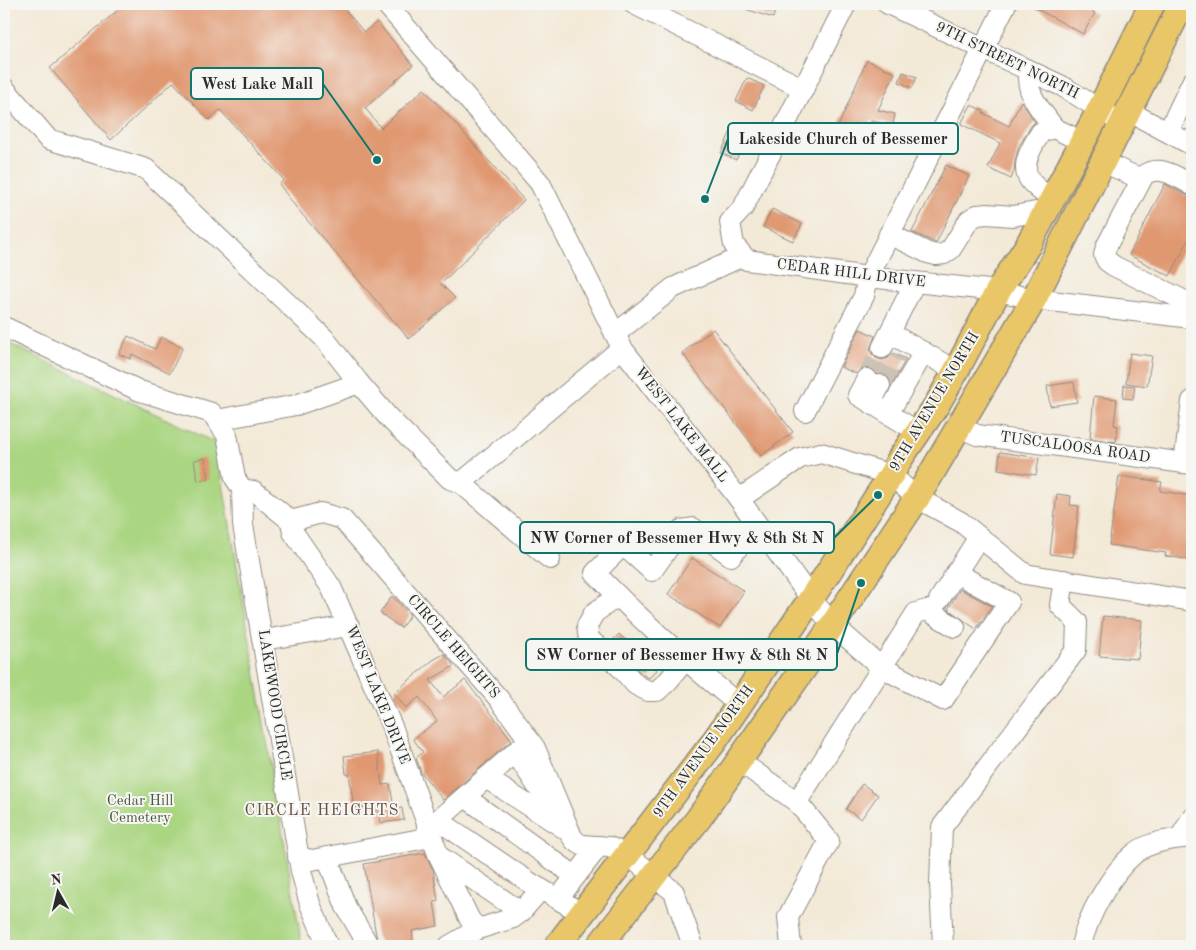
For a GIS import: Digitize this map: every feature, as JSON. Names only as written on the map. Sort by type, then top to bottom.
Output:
[{"type":"main road","name":"9TH AVENUE NORTH","points":[[557,946],[713,743],[811,599],[891,476],[901,457],[936,406],[998,291],[1028,245],[1050,205],[1152,4]]},
{"type":"main road","points":[[599,946],[699,818],[833,625],[917,498],[1034,299],[1125,118],[1185,8]]},
{"type":"street","name":"WEST LAKE MALL","points":[[386,4],[540,183],[619,341],[739,499],[811,599],[833,625],[881,667],[943,700],[981,643]]},
{"type":"street","points":[[634,4],[804,89]]},
{"type":"street","points":[[461,483],[619,341],[673,288],[743,256],[734,245],[730,222],[743,208],[846,4]]},
{"type":"street","name":"9TH STREET NORTH","points":[[888,4],[1062,86],[1100,109],[1168,132],[1179,140],[1192,145]]},
{"type":"street","points":[[805,411],[864,296],[868,277],[889,234],[1006,4]]},
{"type":"street","points":[[1028,70],[1027,79],[1031,96],[1054,128],[1083,142]]},
{"type":"street","points":[[1168,132],[1192,82]]},
{"type":"street","points":[[4,88],[48,138],[146,169],[324,338],[359,384],[450,479],[461,483],[550,559]]},
{"type":"street","points":[[889,234],[928,253],[944,254],[951,249],[969,220],[977,215],[1013,216],[1050,205],[1032,183],[1026,169],[1028,153],[1041,132],[1054,128]]},
{"type":"street","points":[[1103,162],[1141,179]]},
{"type":"street","points":[[1189,306],[1114,266],[1107,261],[1104,255],[1106,247],[1141,179],[1148,172],[1158,170],[1192,184]]},
{"type":"street","name":"CEDAR HILL DRIVE","points":[[743,256],[747,260],[868,277],[998,291]]},
{"type":"street","points":[[915,282],[893,344],[924,352],[956,371]]},
{"type":"street","points":[[998,291],[1034,299],[1189,306]]},
{"type":"street","points":[[4,327],[140,391],[212,413],[227,435],[235,478],[242,488]]},
{"type":"street","points":[[888,414],[924,352]]},
{"type":"street","points":[[873,382],[858,395],[918,432]]},
{"type":"street","points":[[217,420],[296,405],[359,384]]},
{"type":"street","points":[[1188,463],[1192,401]]},
{"type":"street","name":"TUSCALOOSA ROAD","points":[[959,427],[977,435],[1188,463]]},
{"type":"street","points":[[739,499],[800,458],[822,453],[891,476],[917,498],[961,522],[1026,574],[1192,601]]},
{"type":"street","name":"WEST LAKE DRIVE","points":[[242,488],[254,491],[291,521],[293,532],[331,587],[393,729],[470,920],[478,930]]},
{"type":"street","name":"LAKEWOOD CIRCLE","points":[[242,488],[243,525],[298,857],[310,904],[328,946]]},
{"type":"street","name":"CIRCLE HEIGHTS","points":[[291,521],[321,513],[342,519],[498,700],[522,746],[535,748],[570,832]]},
{"type":"street","points":[[739,705],[686,659],[595,572],[623,545],[652,571],[681,530],[693,528],[731,556],[757,525]]},
{"type":"street","points":[[939,600],[979,537]]},
{"type":"street","points":[[956,573],[1009,602]]},
{"type":"street","points":[[797,802],[916,613],[927,610],[981,643],[1026,574]]},
{"type":"street","points":[[943,946],[940,884],[942,827],[1076,650],[1077,622],[1060,605],[1064,580]]},
{"type":"street","points":[[618,596],[594,613],[587,626],[589,639],[620,667],[636,685],[648,691],[657,691],[686,659]]},
{"type":"street","points":[[263,640],[349,626]]},
{"type":"street","points":[[298,857],[312,860],[327,858],[434,834],[465,797],[522,746]]},
{"type":"street","points":[[739,761],[797,802],[829,842],[788,917],[790,946]]},
{"type":"street","points":[[486,778],[570,832],[575,840],[582,845],[609,847],[628,855],[655,876],[674,892],[693,946]]},
{"type":"street","points":[[465,797],[576,876]]},
{"type":"street","points":[[1081,946],[1084,932],[1098,902],[1134,853],[1151,844],[1186,838],[1192,818]]},
{"type":"street","points":[[434,834],[549,894],[583,914]]},
{"type":"street","points":[[434,834],[521,912]]},
{"type":"street","points":[[449,946],[478,930],[514,918],[576,876],[599,846]]},
{"type":"street","points":[[327,858],[346,907],[369,946]]},
{"type":"green space","name":"Cedar Hill Cemetery","points":[[4,341],[216,443],[302,946],[4,946]]},
{"type":"building","points":[[125,4],[340,4],[364,32],[377,22],[413,65],[365,108],[381,128],[424,89],[524,200],[441,284],[455,298],[409,339],[295,206],[279,184],[284,180],[220,110],[209,120],[173,82],[111,140],[50,68]]},
{"type":"building","points":[[736,4],[777,4],[773,18],[736,6]]},
{"type":"building","points":[[1028,4],[1078,4],[1095,13],[1083,34]]},
{"type":"building","points":[[867,60],[895,73],[878,110],[895,114],[893,125],[871,121],[862,142],[836,131]]},
{"type":"building","points":[[903,72],[917,77],[912,88],[899,82]]},
{"type":"building","points":[[747,78],[764,86],[753,110],[736,101]]},
{"type":"building","points":[[1021,101],[1035,122],[1019,146],[1011,179],[988,168],[1000,143],[961,124],[971,105],[1009,126]]},
{"type":"building","points":[[733,127],[748,133],[736,160],[721,153]]},
{"type":"building","points":[[946,165],[969,176],[936,243],[912,232]]},
{"type":"building","points":[[1165,184],[1192,198],[1192,233],[1170,276],[1129,255]]},
{"type":"building","points":[[772,209],[802,224],[793,241],[763,227]]},
{"type":"building","points":[[713,329],[793,432],[761,456],[682,353]]},
{"type":"building","points":[[860,329],[875,336],[870,349],[876,358],[882,360],[888,358],[893,353],[906,359],[892,384],[886,375],[877,374],[872,368],[861,369],[856,374],[841,367]]},
{"type":"building","points":[[128,336],[155,349],[161,337],[183,347],[170,373],[132,354],[130,359],[119,354]]},
{"type":"building","points":[[1130,353],[1152,356],[1147,386],[1126,383]]},
{"type":"building","points":[[1074,382],[1077,402],[1050,406],[1047,386]]},
{"type":"building","points":[[1124,385],[1135,386],[1133,399],[1123,398]]},
{"type":"building","points":[[1094,396],[1117,399],[1114,425],[1118,426],[1116,442],[1090,438]]},
{"type":"building","points":[[1000,452],[1039,458],[1036,475],[998,469]]},
{"type":"building","points":[[205,458],[209,479],[198,481],[194,460]]},
{"type":"building","points":[[1119,476],[1162,482],[1160,491],[1192,496],[1192,560],[1165,556],[1166,553],[1109,545]]},
{"type":"building","points":[[1057,494],[1071,496],[1070,505],[1079,506],[1073,557],[1050,554]]},
{"type":"building","points":[[692,558],[744,591],[720,628],[668,594]]},
{"type":"building","points":[[960,589],[992,606],[976,629],[948,609]]},
{"type":"building","points":[[392,596],[410,615],[401,628],[380,613]]},
{"type":"building","points":[[1103,616],[1142,620],[1138,659],[1099,656]]},
{"type":"building","points":[[619,634],[657,670],[649,678],[643,675],[611,642]]},
{"type":"building","points":[[444,654],[454,666],[430,680],[443,697],[465,680],[512,740],[443,800],[421,772],[416,758],[423,752],[413,739],[437,721],[419,697],[406,708],[394,693],[433,660]]},
{"type":"building","points":[[378,752],[382,785],[390,784],[394,809],[402,808],[404,820],[380,823],[377,804],[354,808],[349,774],[346,774],[344,756]]},
{"type":"building","points":[[862,784],[878,795],[861,819],[846,809]]},
{"type":"building","points":[[425,853],[433,870],[438,901],[434,902],[438,926],[412,931],[414,946],[381,946],[376,935],[364,864]]},
{"type":"tunnel","points":[[867,379],[882,348]]},
{"type":"tunnel","points":[[880,385],[897,355]]},
{"type":"place","name":"West Lake Mall","points":[[377,160]]},
{"type":"place","name":"Lakeside Church of Bessemer","points":[[705,199]]},
{"type":"place","name":"NW Corner of Bessemer Hwy & 8th St N","points":[[878,495]]},
{"type":"place","name":"SW Corner of Bessemer Hwy & 8th St N","points":[[861,583]]},
{"type":"district","name":"CIRCLE HEIGHTS","points":[[322,811]]}]
